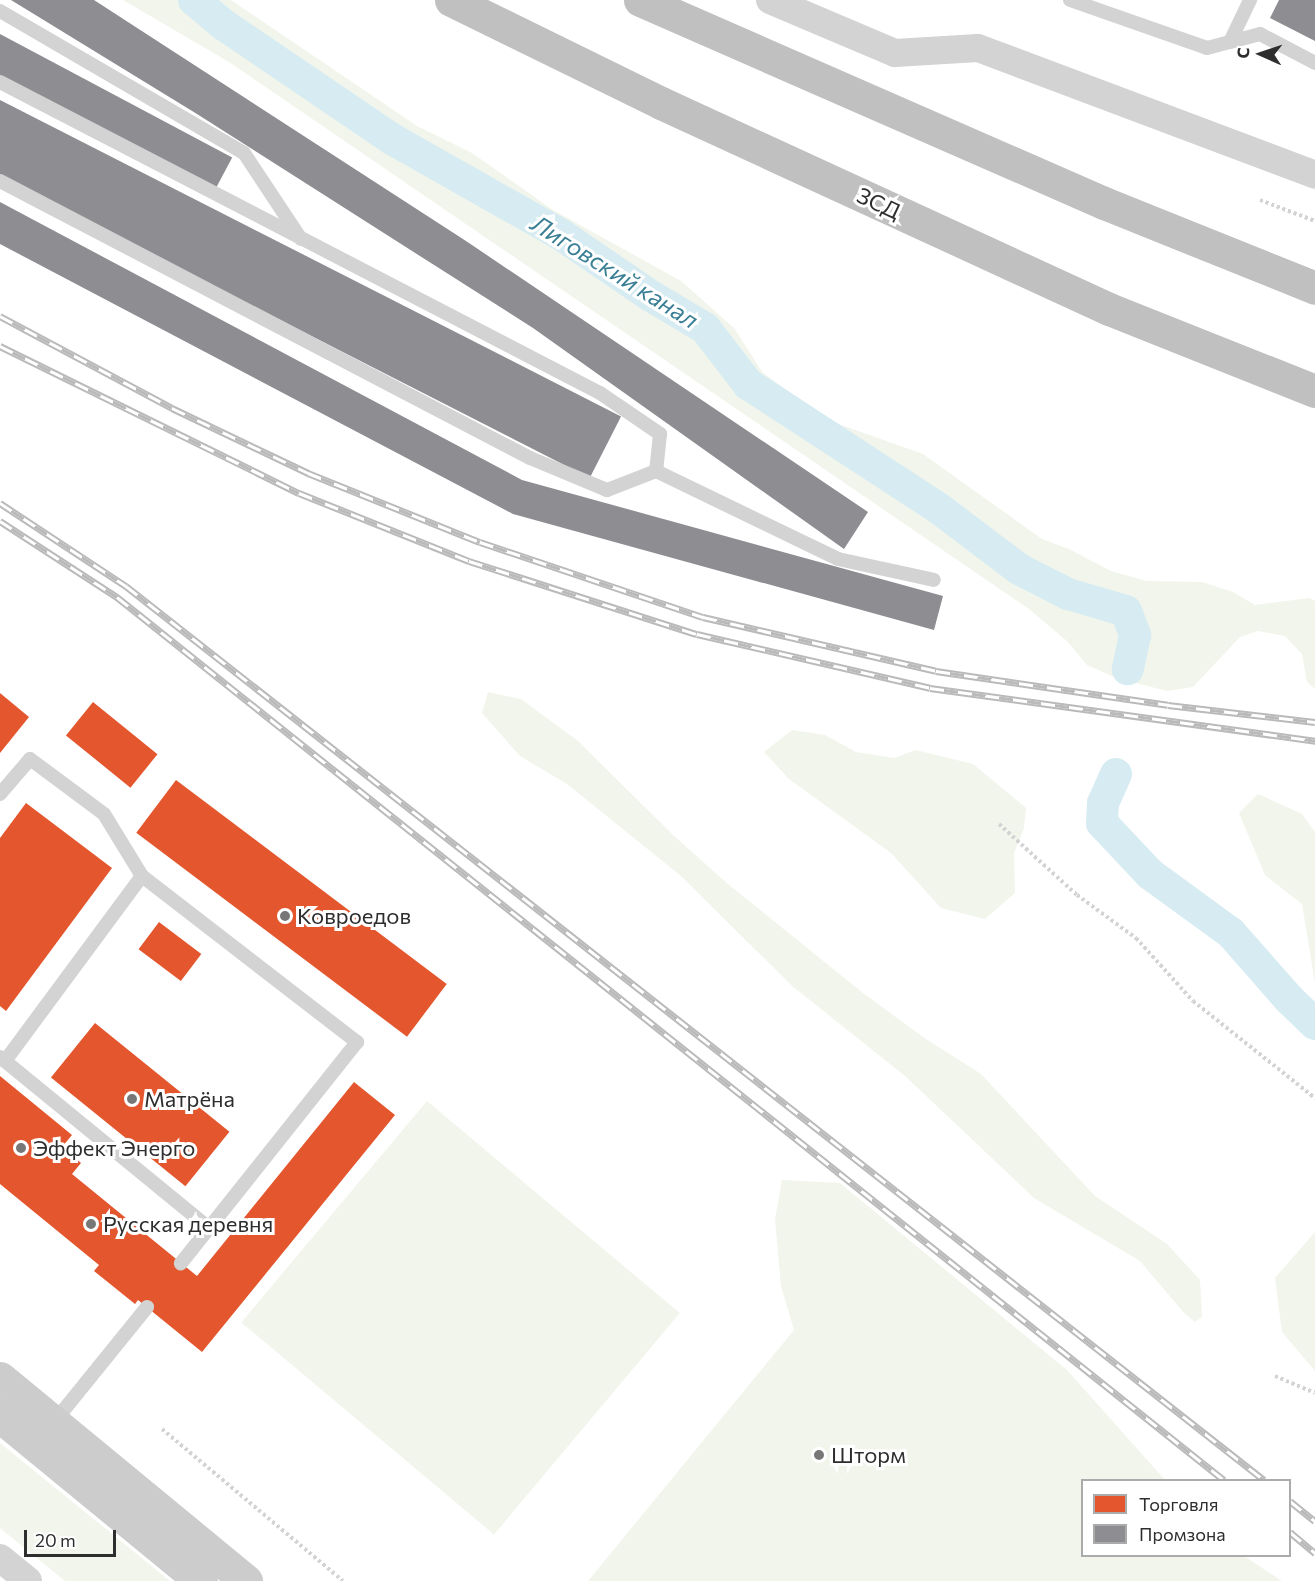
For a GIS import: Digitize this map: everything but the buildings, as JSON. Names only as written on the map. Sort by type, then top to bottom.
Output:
[{"type":"highway","name":"ЗСД","points":[[451,0],[661,103],[1098,304],[1315,391]]},
{"type":"highway","points":[[640,0],[1104,203],[1315,288]]},
{"type":"main road","points":[[0,1378],[246,1581]]},
{"type":"main road","points":[[0,1416],[201,1581]]},
{"type":"street","points":[[770,0],[895,53],[978,48],[1315,175]]},
{"type":"street","points":[[0,1558],[28,1581]]},
{"type":"lane","points":[[1070,0],[1207,48],[1260,34],[1315,63]]},
{"type":"lane","points":[[1230,42],[1250,0]]},
{"type":"lane","points":[[0,11],[244,153],[302,240]]},
{"type":"lane","points":[[0,82],[600,393],[660,434],[656,471]]},
{"type":"lane","points":[[0,181],[531,458],[607,490],[656,471],[838,559],[934,580]]},
{"type":"lane","points":[[0,794],[30,759],[104,814],[142,876],[357,1042],[181,1263]]},
{"type":"lane","points":[[142,876],[2,1059],[209,1227]]},
{"type":"lane","points":[[54,1422],[147,1307]]},
{"type":"path","points":[[1260,200],[1315,221]]},
{"type":"path","points":[[999,824],[1077,895],[1136,938],[1193,1001],[1315,1098]]},
{"type":"path","points":[[1275,1376],[1315,1393]]},
{"type":"path","points":[[162,1429],[343,1581]]},
{"type":"shaded area","points":[[123,0],[231,0],[417,126],[472,153],[553,210],[681,281],[734,328],[763,373],[830,421],[923,454],[1042,539],[1069,549],[1111,571],[1146,581],[1202,582],[1233,592],[1255,605],[1309,598],[1315,601],[1315,689],[1307,682],[1302,654],[1285,636],[1258,631],[1240,637],[1193,687],[1167,691],[1116,678],[1087,665],[1068,642],[1029,609],[229,62]]},
{"type":"shaded area","points":[[488,692],[521,699],[578,741],[673,835],[728,884],[863,993],[923,1037],[981,1074],[1095,1196],[1167,1244],[1200,1280],[1202,1317],[1195,1322],[1184,1313],[1140,1261],[1034,1198],[905,1076],[791,985],[681,876],[567,784],[520,756],[482,713]]},
{"type":"shaded area","points":[[792,730],[825,735],[856,752],[894,758],[916,750],[973,764],[1026,808],[1024,828],[1014,853],[1015,893],[985,919],[941,908],[891,853],[789,779],[764,752]]},
{"type":"shaded area","points":[[1258,794],[1302,814],[1315,832],[1315,983],[1302,904],[1265,875],[1239,813]]},
{"type":"shaded area","points":[[427,1101],[680,1313],[494,1535],[241,1322]]},
{"type":"shaded area","points":[[782,1180],[840,1183],[1067,1370],[1164,1479],[1081,1479],[1081,1557],[1246,1557],[1282,1581],[588,1581],[794,1330],[781,1286],[775,1219]]},
{"type":"shaded area","points":[[1315,1232],[1315,1371],[1282,1332],[1275,1278]]},
{"type":"shaded area","points":[[0,1443],[170,1581],[65,1581],[0,1528]]},
{"type":"waterway","name":"Лиговский канал","points":[[194,0],[224,25],[392,139],[560,234],[651,296],[705,328],[748,384],[941,510],[1019,569],[1068,594],[1126,611],[1135,635],[1128,669]]},
{"type":"waterway","name":"Лиговский канал","points":[[1116,774],[1103,803],[1102,823],[1150,874],[1231,933],[1289,999],[1315,1024]]},
{"type":"railway","points":[[0,316],[172,408],[308,473],[480,542],[703,617],[936,671],[1168,705],[1315,722]]},
{"type":"railway","points":[[0,346],[299,493],[469,561],[697,634],[930,688],[1315,741]]},
{"type":"railway","points":[[0,503],[126,586],[1263,1479]]},
{"type":"railway","points":[[0,521],[117,597],[1223,1479]]},
{"type":"railway","points":[[1291,1502],[1315,1521]]},
{"type":"railway","points":[[1291,1533],[1315,1553]]},
{"type":"place","name":"Ковроедов","points":[[285,916]]},
{"type":"place","name":"Матрёна","points":[[132,1099]]},
{"type":"place","name":"Эффект Энерго","points":[[21,1148]]},
{"type":"place","name":"Русская деревня","points":[[91,1224]]},
{"type":"place","name":"Шторм","points":[[819,1455]]}]
